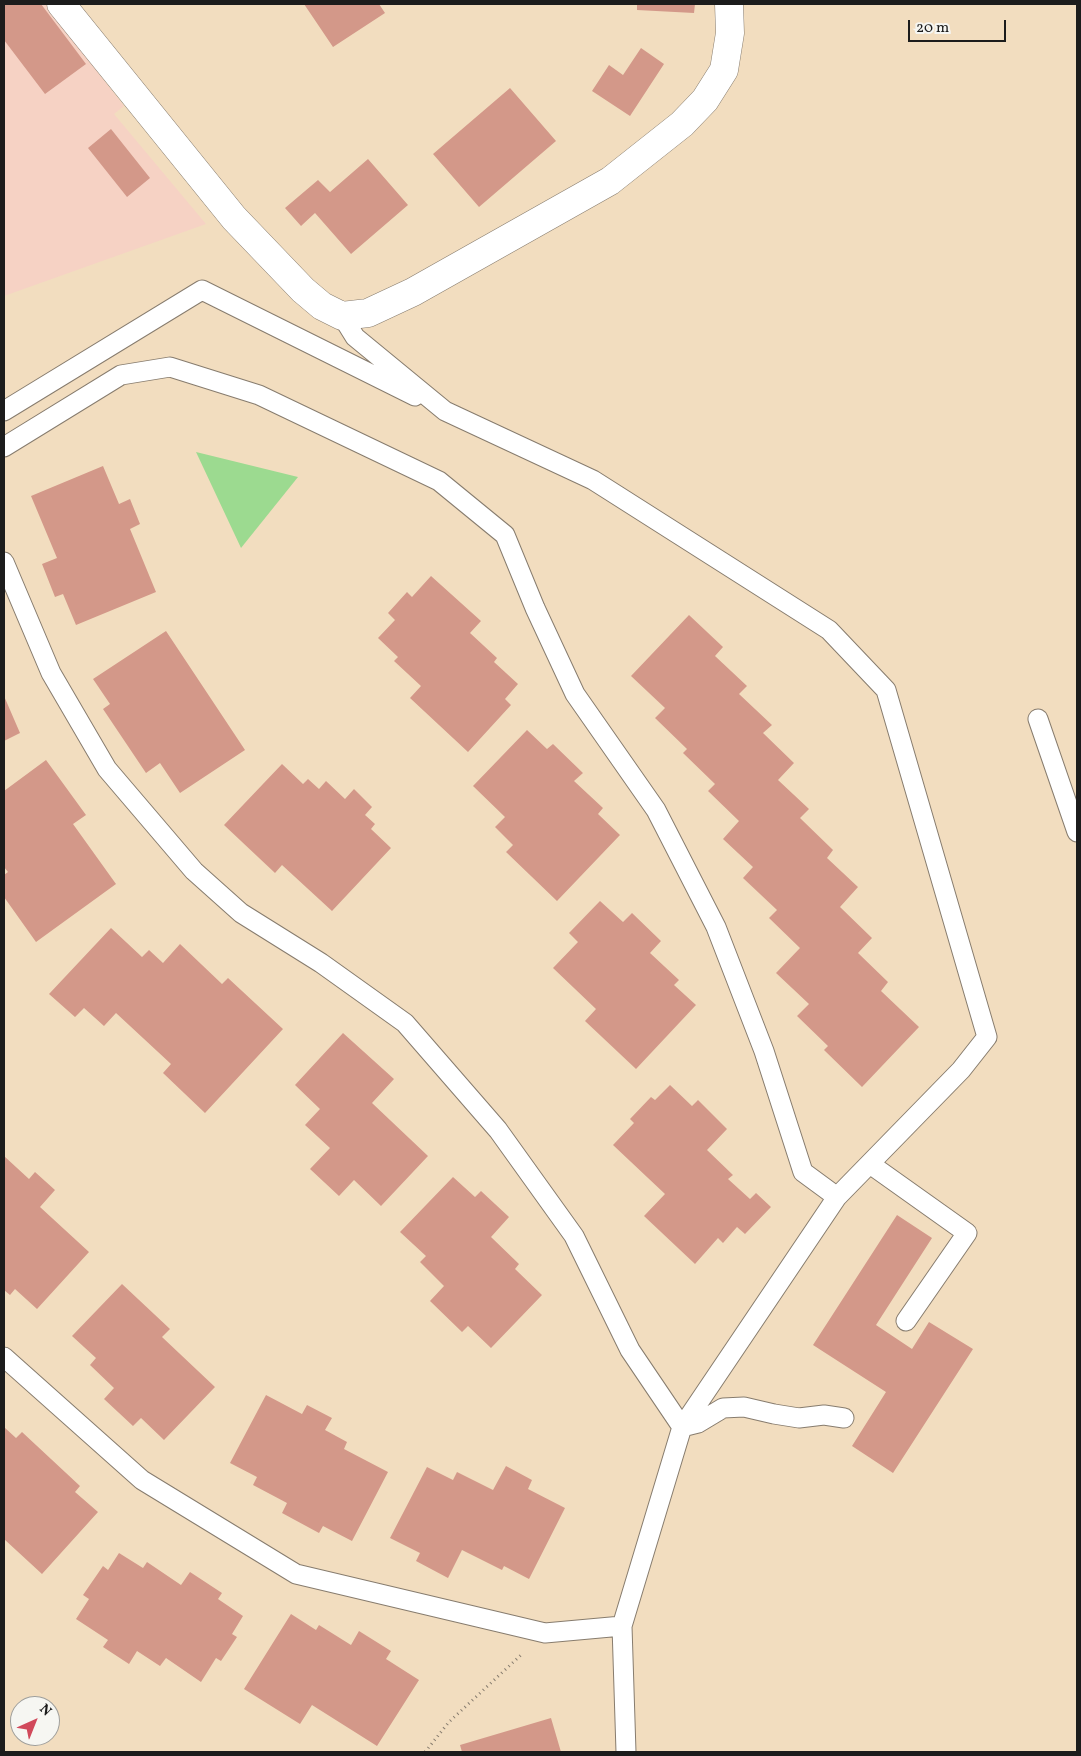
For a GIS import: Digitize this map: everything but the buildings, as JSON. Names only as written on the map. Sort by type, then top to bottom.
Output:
[{"type":"street","points":[[61,4],[234,218],[303,290],[322,306],[342,316],[368,314],[413,292],[610,182],[682,124],[705,100],[724,70],[730,33],[729,4]]},
{"type":"lane","points":[[4,412],[202,290],[445,411],[601,485],[829,630],[886,690],[987,1037],[961,1070],[837,1197],[682,1427],[622,1626],[626,1752]]},
{"type":"lane","points":[[342,316],[355,337],[445,411]]},
{"type":"lane","points":[[4,447],[121,376],[170,367],[258,394],[440,481],[505,535],[535,608],[575,694],[656,810],[716,927],[764,1051],[804,1172],[837,1197]]},
{"type":"lane","points":[[4,562],[51,673],[107,769],[194,871],[241,913],[321,963],[405,1023],[436,1058],[498,1130],[574,1236],[630,1350],[682,1427]]},
{"type":"lane","points":[[1038,719],[1077,832]]},
{"type":"lane","points":[[870,1164],[967,1233],[906,1321]]},
{"type":"lane","points":[[4,1357],[142,1480],[296,1574],[545,1633],[622,1626]]},
{"type":"lane","points":[[682,1427],[698,1423],[723,1408],[744,1407],[799,1418],[824,1415],[844,1418]]},
{"type":"path","points":[[425,1752],[449,1722],[545,1633]]},
{"type":"shaded area","points":[[4,4],[45,4],[124,106],[114,114],[206,224],[4,296]]},
{"type":"green space","points":[[196,452],[298,477],[241,548]]}]
